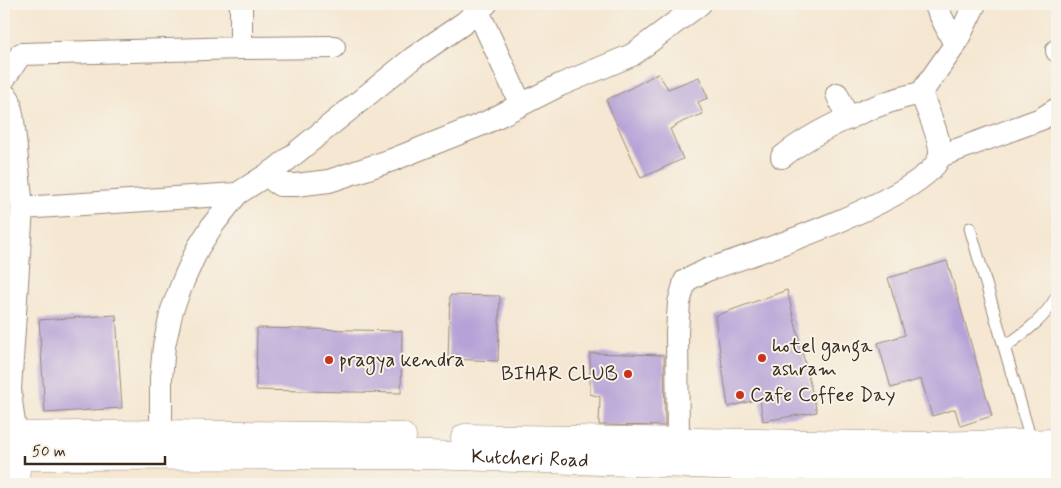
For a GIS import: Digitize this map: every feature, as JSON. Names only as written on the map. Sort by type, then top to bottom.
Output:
[{"type":"main road","points":[[14,484],[10,446],[161,434],[678,442],[744,464],[926,446],[1045,443]]},
{"type":"main road","name":"Kutcheri Road","points":[[10,446],[428,455],[842,467],[1057,466]]},
{"type":"street","points":[[241,4],[241,48]]},
{"type":"street","points":[[276,169],[275,182],[280,185],[296,185],[329,181],[392,160],[485,123],[560,85],[632,55],[700,4]]},
{"type":"street","points":[[935,4],[955,45]]},
{"type":"street","points":[[782,157],[808,138],[848,119],[904,96],[921,93],[955,45],[975,4]]},
{"type":"street","points":[[161,434],[161,379],[164,346],[172,310],[198,248],[212,226],[237,194],[276,169],[413,58],[464,23],[482,7],[521,105]]},
{"type":"street","points":[[4,79],[21,54],[334,47]]},
{"type":"street","points":[[678,442],[677,332],[679,302],[685,280],[707,270],[847,219],[897,194],[918,180],[937,164],[940,156],[940,149],[933,125],[921,93]]},
{"type":"street","points":[[4,94],[8,99],[13,120],[22,208],[10,389],[12,409],[10,446]]},
{"type":"street","points":[[837,94],[848,119]]},
{"type":"street","points":[[940,156],[1041,119],[1057,109]]},
{"type":"street","points":[[22,208],[237,194]]},
{"type":"lane","points":[[970,228],[1004,347],[1045,443]]},
{"type":"lane","points":[[1004,347],[1027,332],[1051,308],[1057,296]]},
{"type":"building","points":[[658,73],[668,89],[699,77],[708,98],[698,102],[703,114],[670,129],[683,159],[641,178],[606,100]]},
{"type":"building","points":[[947,261],[992,416],[960,426],[955,409],[932,416],[921,379],[891,388],[878,343],[905,335],[888,278]]},
{"type":"building","name":"hotel ganga ashram","points":[[787,290],[817,412],[763,421],[760,399],[728,407],[715,316]]},
{"type":"building","points":[[450,295],[500,296],[498,361],[448,359]]},
{"type":"building","points":[[116,315],[122,408],[45,413],[39,320]]},
{"type":"building","name":"pragya kendra","points":[[257,328],[402,331],[401,393],[256,390]]},
{"type":"building","name":"BIHAR CLUB","points":[[590,353],[664,355],[665,426],[599,425],[600,397],[590,394]]},
{"type":"place","name":"hotel ganga ashram","points":[[762,358]]},
{"type":"place","name":"pragya kendra","points":[[329,360]]},
{"type":"place","name":"BIHAR CLUB","points":[[628,374]]},
{"type":"place","name":"Cafe Coffee Day","points":[[740,395]]}]
